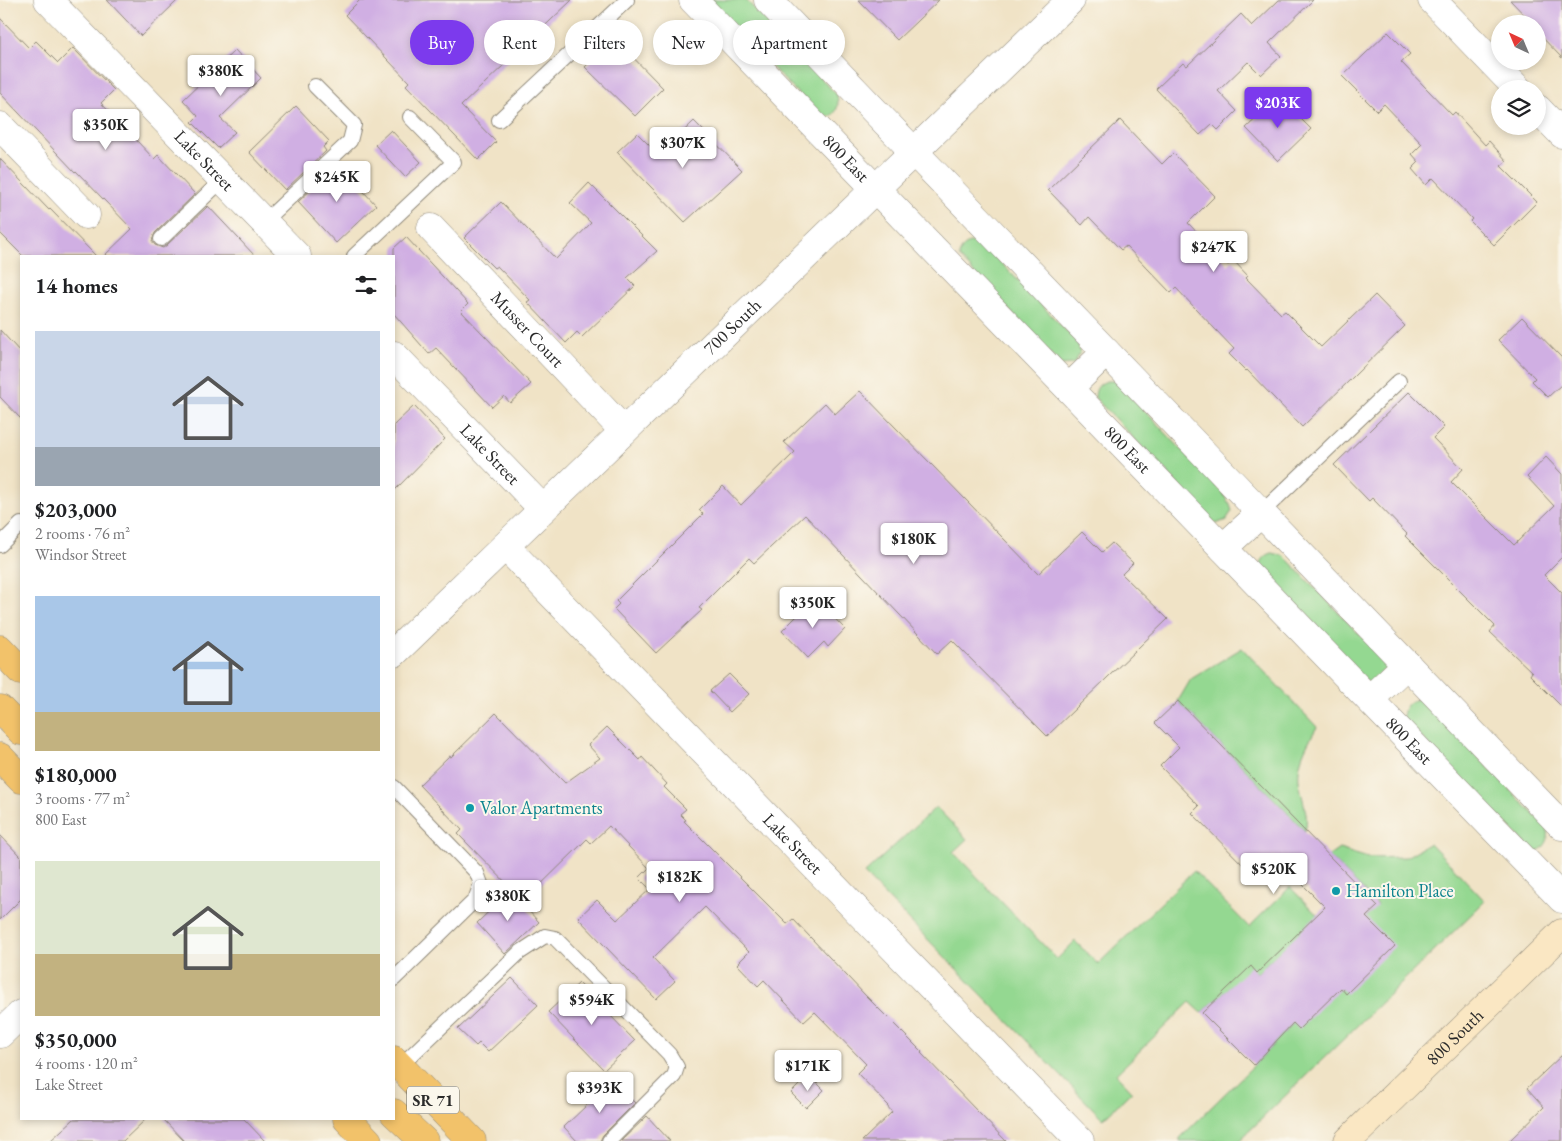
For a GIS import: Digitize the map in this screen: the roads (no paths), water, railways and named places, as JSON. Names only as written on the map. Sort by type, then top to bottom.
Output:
[{"type":"main road","points":[[0,649],[20,670]]},
{"type":"main road","points":[[0,709],[20,730]]},
{"type":"main road","points":[[0,757],[20,778]]},
{"type":"main road","name":"800 South","points":[[1348,1141],[1562,933]]},
{"type":"main road","name":"SR 71","points":[[397,1063],[472,1141]]},
{"type":"main road","points":[[395,1114],[424,1141]]},
{"type":"main road","points":[[348,1120],[368,1141]]},
{"type":"street","name":"Lake Street","points":[[48,0],[296,255]]},
{"type":"street","name":"800 East","points":[[693,0],[1562,898]]},
{"type":"street","points":[[768,0],[1562,826]]},
{"type":"street","name":"700 South","points":[[395,652],[1071,0]]},
{"type":"street","points":[[1432,0],[1509,80]]},
{"type":"street","points":[[1546,117],[1562,134]]},
{"type":"street","points":[[0,126],[86,215]]},
{"type":"street","name":"Musser Court","points":[[431,228],[624,431]]},
{"type":"street","points":[[1068,388],[1106,352]]},
{"type":"street","name":"Lake Street","points":[[395,356],[544,509]]},
{"type":"street","points":[[1223,548],[1261,513]]},
{"type":"street","name":"Lake Street","points":[[506,546],[1080,1141]]},
{"type":"street","points":[[1370,699],[1407,664]]},
{"type":"street","points":[[0,1034],[20,1015]]},
{"type":"lane","points":[[500,120],[627,0]]},
{"type":"lane","points":[[264,222],[350,141],[354,125],[315,86]]},
{"type":"lane","points":[[355,255],[454,162],[410,117]]},
{"type":"lane","points":[[161,239],[222,179]]},
{"type":"lane","points":[[1261,513],[1399,381]]},
{"type":"lane","points":[[0,545],[20,525]]},
{"type":"lane","points":[[395,787],[477,873],[481,884],[475,900],[395,978]]},
{"type":"lane","points":[[397,1063],[519,953],[545,936],[555,938],[669,1054],[676,1067],[674,1076],[609,1141]]},
{"type":"place","name":"Valor Apartments","points":[[470,808]]},
{"type":"place","name":"Hamilton Place","points":[[1336,891]]}]
